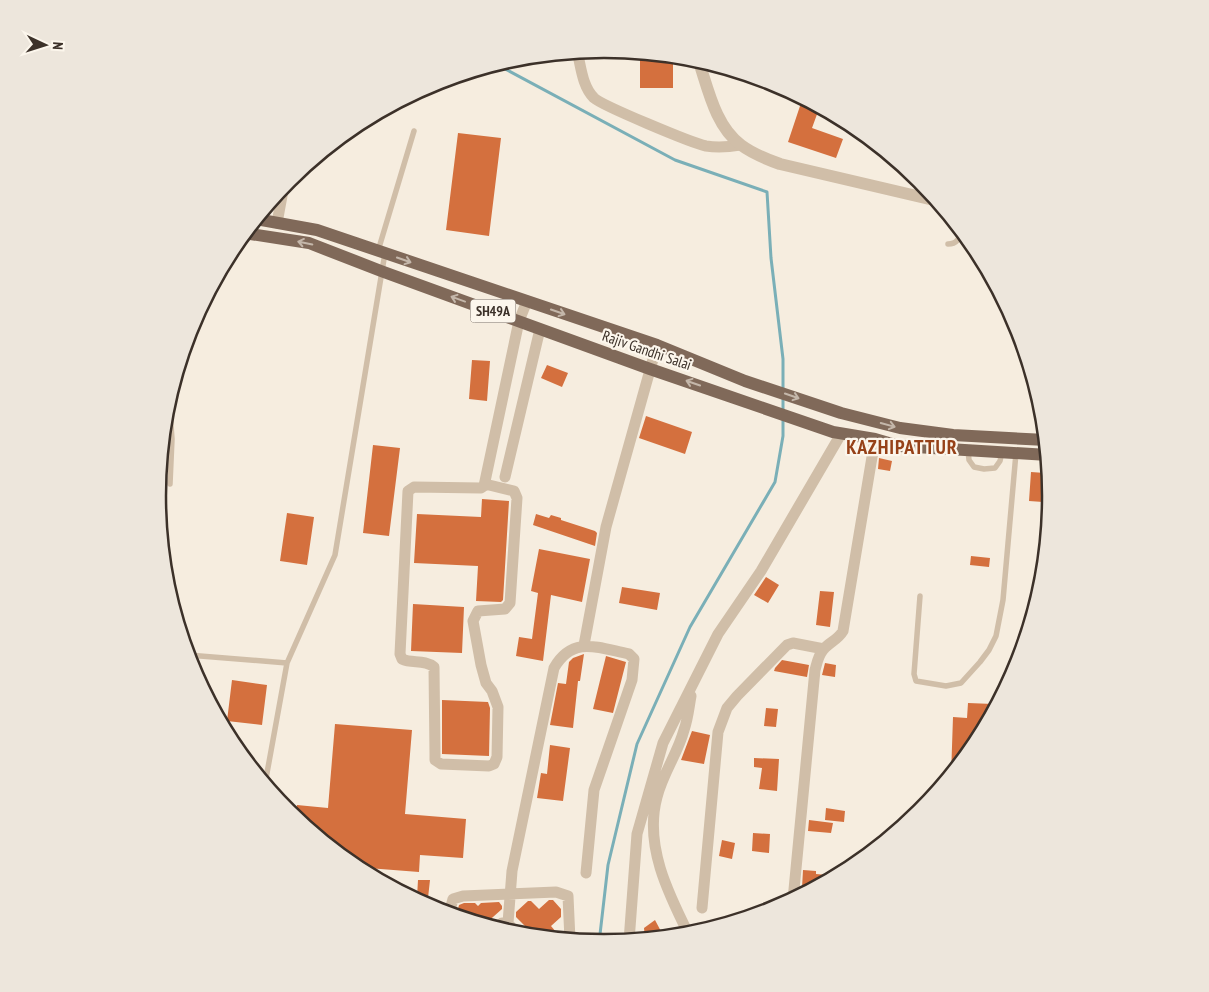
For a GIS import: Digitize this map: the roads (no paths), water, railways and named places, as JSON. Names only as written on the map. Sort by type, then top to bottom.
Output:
[{"type":"main road","name":"Rajiv Gandhi Salai","points":[[264,221],[317,230],[657,345],[746,381],[841,413],[900,428],[953,435],[1039,440]]},
{"type":"main road","name":"Rajiv Gandhi Salai","points":[[253,234],[309,242],[381,271],[650,369],[837,433],[875,439],[899,446],[1041,455]]},
{"type":"street","points":[[579,58],[587,89],[595,99],[704,146],[724,148],[740,145]]},
{"type":"street","points":[[701,68],[719,118],[727,132],[740,145],[758,156],[780,164],[926,198]]},
{"type":"street","points":[[277,223],[281,200]]},
{"type":"street","points":[[485,484],[514,491],[517,498],[510,603],[505,608],[478,611],[473,621],[486,683],[492,691],[498,707],[497,757],[494,764],[489,766],[441,764],[435,760],[434,667],[424,662],[406,661],[402,659],[400,654],[408,491],[414,487],[481,488],[485,484],[519,321],[527,301]]},
{"type":"street","points":[[505,477],[540,328]]},
{"type":"street","points":[[584,645],[606,527],[657,345]]},
{"type":"street","points":[[630,934],[637,834],[663,743],[718,634],[760,571],[837,433]]},
{"type":"street","points":[[794,891],[815,670],[818,658],[824,649],[839,639],[843,630],[875,439]]},
{"type":"street","points":[[702,908],[718,732],[722,718],[727,708],[737,696],[787,644],[793,643],[824,649]]},
{"type":"street","points":[[505,923],[507,895],[554,668],[568,651],[584,645],[629,654],[634,659],[635,664],[632,680],[594,790],[586,872]]},
{"type":"street","points":[[685,927],[668,894],[661,871],[655,847],[654,821],[658,795],[684,730],[694,684]]},
{"type":"street","points":[[450,906],[457,897],[556,892],[568,896],[570,933]]},
{"type":"lane","points":[[267,775],[287,663],[335,555],[381,271],[381,252],[414,131]]},
{"type":"lane","points":[[948,244],[954,244],[959,239]]},
{"type":"lane","points":[[170,484],[171,430]]},
{"type":"lane","points":[[920,596],[914,674],[916,680],[946,686],[961,683],[989,650],[996,636],[1003,600],[1016,453]]},
{"type":"lane","points":[[196,656],[287,663]]},
{"type":"waterway","points":[[505,69],[675,160],[767,192],[771,258],[783,359],[783,390]]},
{"type":"waterway","points":[[783,396],[783,412]]},
{"type":"waterway","points":[[600,934],[608,865],[637,744],[690,627],[775,482],[783,436],[783,418]]},
{"type":"district","name":"KAZHIPATTUR","points":[[902,447]]}]
